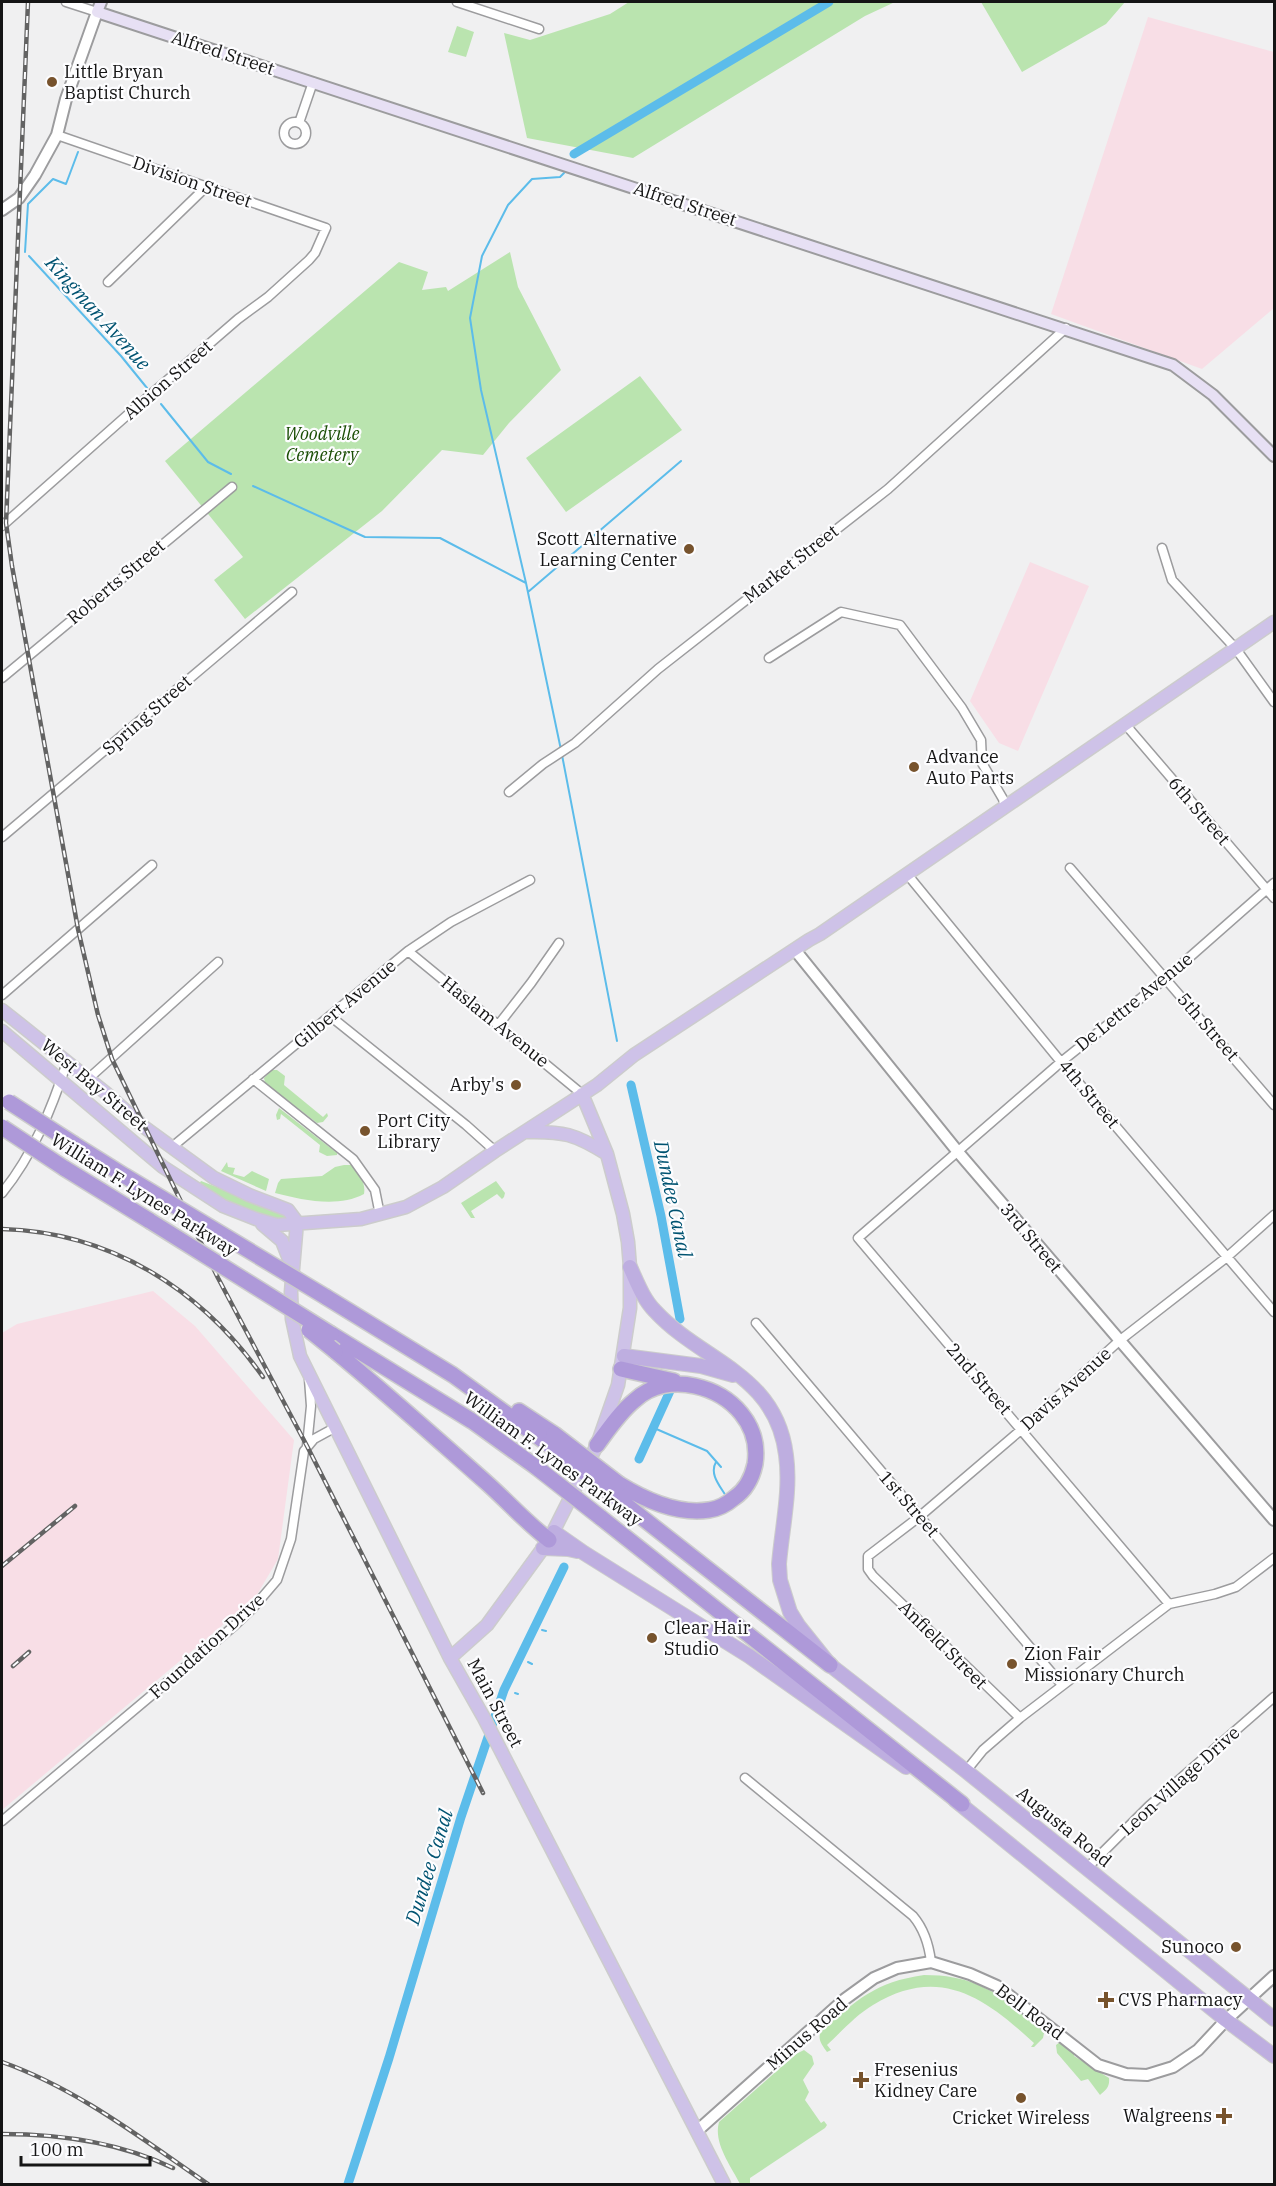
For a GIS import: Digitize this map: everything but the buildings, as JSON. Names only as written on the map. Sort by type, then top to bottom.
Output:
[{"type":"highway","name":"William F. Lynes Parkway","points":[[5,1099],[125,1176],[453,1375],[551,1439],[616,1489],[830,1665]]},
{"type":"highway","name":"William F. Lynes Parkway","points":[[2,1127],[267,1296],[472,1421],[600,1517],[962,1804]]},
{"type":"highway","points":[[630,1267],[647,1302],[661,1317],[749,1382]]},
{"type":"highway","points":[[267,1296],[384,1391],[490,1485],[525,1521],[549,1540],[568,1549],[584,1553]]},
{"type":"highway","points":[[622,1363],[701,1366],[724,1371],[749,1382]]},
{"type":"highway","points":[[616,1489],[663,1505],[710,1510],[728,1503],[749,1483],[756,1457],[753,1433],[748,1422],[731,1402],[694,1385],[622,1363]]},
{"type":"highway","name":"Augusta Road","points":[[749,1382],[770,1408],[778,1424],[786,1454],[787,1481],[779,1564],[784,1596],[798,1625],[830,1665],[1275,2019]]},
{"type":"highway","points":[[597,1445],[635,1399],[651,1389],[664,1385],[694,1385]]},
{"type":"highway","points":[[549,1540],[584,1553],[749,1656],[872,1745],[962,1804],[1226,2020],[1275,2056]]},
{"type":"main road","name":"Alfred Street","points":[[99,7],[313,82],[1173,365],[1213,395],[1275,456]]},
{"type":"main road","points":[[256,1219],[277,1225],[297,1222],[337,1222],[380,1215],[406,1207],[431,1194],[597,1085],[634,1055],[795,951],[1275,622]]},
{"type":"main road","name":"West Bay Street","points":[[2,1010],[68,1062],[144,1127],[172,1147]]},
{"type":"main road","name":"West Bay Street","points":[[2,1031],[163,1167],[205,1196],[256,1219]]},
{"type":"main road","points":[[450,1658],[486,1625],[549,1540],[597,1445],[609,1412],[622,1363],[630,1308],[630,1267],[623,1214],[607,1154],[582,1094]]},
{"type":"main road","points":[[525,1132],[563,1133],[586,1141],[607,1154]]},
{"type":"main road","points":[[172,1147],[214,1178],[288,1210],[297,1222]]},
{"type":"main road","points":[[256,1219],[273,1231],[282,1241],[293,1271]]},
{"type":"main road","name":"Main Street","points":[[297,1222],[292,1319],[300,1356],[308,1376],[336,1427],[450,1658],[484,1718],[724,2184]]},
{"type":"street","name":"Alfred Street","points":[[66,2],[99,7]]},
{"type":"street","points":[[457,2],[539,29]]},
{"type":"street","points":[[2,210],[19,198],[35,175],[57,135],[66,99],[99,7]]},
{"type":"street","points":[[299,123],[313,82]]},
{"type":"street","name":"Division Street","points":[[57,135],[326,228]]},
{"type":"street","points":[[108,282],[206,187]]},
{"type":"street","name":"Albion Street","points":[[2,526],[138,405],[301,267],[315,253],[326,228]]},
{"type":"street","name":"Market Street","points":[[509,792],[543,764],[575,744],[658,669],[888,489],[1066,328]]},
{"type":"street","name":"Roberts Street","points":[[2,678],[232,487]]},
{"type":"street","points":[[1162,548],[1172,580],[1236,649],[1275,702]]},
{"type":"street","name":"Spring Street","points":[[2,837],[292,592]]},
{"type":"street","points":[[769,658],[841,612],[900,625],[962,708],[981,740],[982,763],[1003,799],[1005,807]]},
{"type":"street","name":"6th Street","points":[[1125,724],[1271,886],[1275,898]]},
{"type":"street","points":[[2,995],[152,866]]},
{"type":"street","name":"5th Street","points":[[1070,868],[1275,1105]]},
{"type":"street","name":"4th Street","points":[[908,874],[1061,1062],[1275,1312]]},
{"type":"street","name":"Gilbert Avenue","points":[[172,1147],[408,951],[451,922],[531,880]]},
{"type":"street","name":"De Lettre Avenue","points":[[858,1238],[1061,1062],[1166,978],[1271,886]]},
{"type":"street","points":[[499,1024],[559,943]]},
{"type":"street","name":"Haslam Avenue","points":[[408,951],[582,1094]]},
{"type":"street","name":"3rd Street","points":[[795,951],[958,1152],[1275,1520]]},
{"type":"street","points":[[88,1079],[218,962]]},
{"type":"street","points":[[330,1016],[495,1150]]},
{"type":"street","points":[[2,1193],[24,1162],[68,1062]]},
{"type":"street","points":[[254,1079],[353,1159],[375,1190],[380,1215]]},
{"type":"street","name":"Davis Avenue","points":[[868,1569],[868,1556],[919,1517],[1022,1429],[1119,1341],[1227,1257],[1275,1215]]},
{"type":"street","name":"2nd Street","points":[[858,1238],[1169,1604]]},
{"type":"street","name":"1st Street","points":[[756,1323],[1062,1685]]},
{"type":"street","name":"Foundation Drive","points":[[2,1821],[234,1626],[277,1580],[291,1539],[303,1456],[307,1446],[311,1406],[308,1376]]},
{"type":"street","points":[[307,1446],[314,1439],[336,1427]]},
{"type":"street","points":[[966,1771],[983,1750],[1020,1718],[1169,1604],[1236,1587],[1275,1558]]},
{"type":"street","name":"Anfield Street","points":[[868,1569],[1020,1718]]},
{"type":"street","name":"Leon Village Drive","points":[[1087,1868],[1149,1806],[1275,1696]]},
{"type":"street","points":[[746,1778],[913,1916],[920,1924],[931,1962]]},
{"type":"street","name":"Minus Road","points":[[697,2131],[853,1993],[874,1978],[897,1968],[931,1962]]},
{"type":"street","name":"Bell Road","points":[[931,1962],[960,1970],[997,1986],[1098,2065],[1126,2074],[1147,2075],[1173,2067],[1198,2050],[1226,2020],[1275,1976]]},
{"type":"shaded area","points":[[1148,17],[1274,52],[1274,308],[1202,369],[1051,314]]},
{"type":"shaded area","points":[[1030,562],[1089,586],[1018,751],[999,743],[970,701]]},
{"type":"shaded area","points":[[153,1291],[195,1326],[294,1440],[278,1559],[255,1598],[2,1810],[2,1333],[17,1324]]},
{"type":"green space","points":[[629,2],[895,2],[865,16],[633,158],[527,138],[504,33],[530,40],[610,14]]},
{"type":"green space","points":[[981,2],[1125,2],[1106,24],[1022,72]]},
{"type":"green space","points":[[457,26],[474,32],[466,57],[448,52]]},
{"type":"green space","name":"Woodville Cemetery","points":[[510,252],[518,287],[561,370],[509,423],[483,455],[442,450],[382,511],[245,619],[214,580],[243,557],[165,461],[399,262],[428,272],[422,290],[446,287],[448,291]]},
{"type":"green space","points":[[640,376],[682,430],[566,512],[526,458]]},
{"type":"green space","points":[[272,1070],[277,1070],[285,1076],[284,1085],[323,1117],[327,1113],[328,1116],[323,1122],[317,1123],[265,1083],[264,1078]]},
{"type":"green space","points":[[279,1108],[337,1155],[327,1156],[319,1152],[320,1145],[281,1114],[280,1119],[277,1120],[276,1115]]},
{"type":"green space","points":[[227,1162],[228,1167],[235,1168],[233,1174],[244,1177],[252,1171],[269,1179],[266,1191],[221,1171]]},
{"type":"green space","points":[[351,1165],[359,1175],[363,1182],[364,1194],[332,1202],[275,1193],[281,1179],[322,1176],[335,1167]]},
{"type":"green space","points":[[201,1181],[285,1213],[289,1220],[254,1212],[231,1202],[199,1184]]},
{"type":"green space","points":[[496,1181],[505,1193],[504,1197],[502,1199],[497,1194],[471,1211],[475,1218],[471,1218],[461,1203]]},
{"type":"green space","points":[[924,1975],[960,1979],[988,1989],[1041,2027],[1044,2033],[1043,2038],[1031,2047],[1034,2043],[997,2012],[978,2000],[940,1987],[919,1988],[897,1993],[867,2009],[827,2045],[831,2050],[827,2052],[820,2039],[821,2031],[845,2010],[868,1994],[892,1982]]},
{"type":"green space","points":[[1060,2042],[1074,2053],[1074,2056],[1109,2078],[1107,2088],[1100,2095],[1088,2079],[1081,2081],[1057,2053],[1056,2045]]},
{"type":"green space","points":[[804,2050],[812,2056],[814,2064],[803,2080],[809,2092],[805,2100],[821,2123],[824,2121],[827,2125],[750,2178],[750,2184],[740,2184],[718,2138],[719,2122],[796,2054]]},
{"type":"waterway","points":[[574,154],[829,2]]},
{"type":"waterway","points":[[25,252],[28,204],[53,179],[66,184],[78,152]]},
{"type":"waterway","points":[[561,750],[526,583],[481,390],[470,318],[482,256],[508,205],[532,179],[560,177],[564,173]]},
{"type":"waterway","name":"Kingman Avenue","points":[[29,256],[121,356],[147,388]]},
{"type":"waterway","name":"Kingman Avenue","points":[[161,404],[208,462],[231,474]]},
{"type":"waterway","points":[[528,592],[681,461]]},
{"type":"waterway","name":"Kingman Avenue","points":[[253,486],[365,537],[440,538],[526,583]]},
{"type":"waterway","points":[[562,755],[617,1041]]},
{"type":"waterway","name":"Dundee Canal","points":[[631,1085],[661,1216],[680,1319]]},
{"type":"waterway","name":"Dundee Canal","points":[[639,1459],[670,1391]]},
{"type":"waterway","points":[[654,1428],[707,1451],[721,1467]]},
{"type":"waterway","points":[[716,1462],[715,1475],[726,1496]]},
{"type":"waterway","name":"Dundee Canal","points":[[348,2184],[389,2058],[461,1817],[504,1690],[564,1567]]},
{"type":"waterway","points":[[542,1630],[546,1631]]},
{"type":"waterway","points":[[528,1662],[532,1664]]},
{"type":"railway","points":[[28,2],[6,523],[78,929],[98,1015],[112,1059],[218,1278],[307,1446],[483,1793]]},
{"type":"railway","points":[[2,1229],[42,1233],[80,1241],[116,1254],[150,1271],[182,1292],[211,1317],[238,1345],[263,1377]]},
{"type":"railway","points":[[2,1566],[75,1506]]},
{"type":"railway","points":[[13,1666],[29,1652]]},
{"type":"railway","points":[[2,2062],[57,2086],[109,2116],[208,2184]]},
{"type":"railway","points":[[2,2134],[89,2141],[132,2152],[173,2168]]},
{"type":"place","name":"Little Bryan Baptist Church","points":[[52,82]]},
{"type":"place","name":"Scott Alternative Learning Center","points":[[689,549]]},
{"type":"place","name":"Advance Auto Parts","points":[[914,767]]},
{"type":"place","name":"Arby's","points":[[516,1085]]},
{"type":"place","name":"Port City Library","points":[[365,1131]]},
{"type":"place","name":"Clear Hair Studio","points":[[652,1638]]},
{"type":"place","name":"Zion Fair Missionary Church","points":[[1012,1664]]},
{"type":"place","name":"Sunoco","points":[[1236,1947]]},
{"type":"place","name":"CVS Pharmacy","points":[[1106,2000]]},
{"type":"place","name":"Fresenius Kidney Care","points":[[861,2080]]},
{"type":"place","name":"Cricket Wireless","points":[[1021,2098]]},
{"type":"place","name":"Walgreens","points":[[1224,2116]]}]
